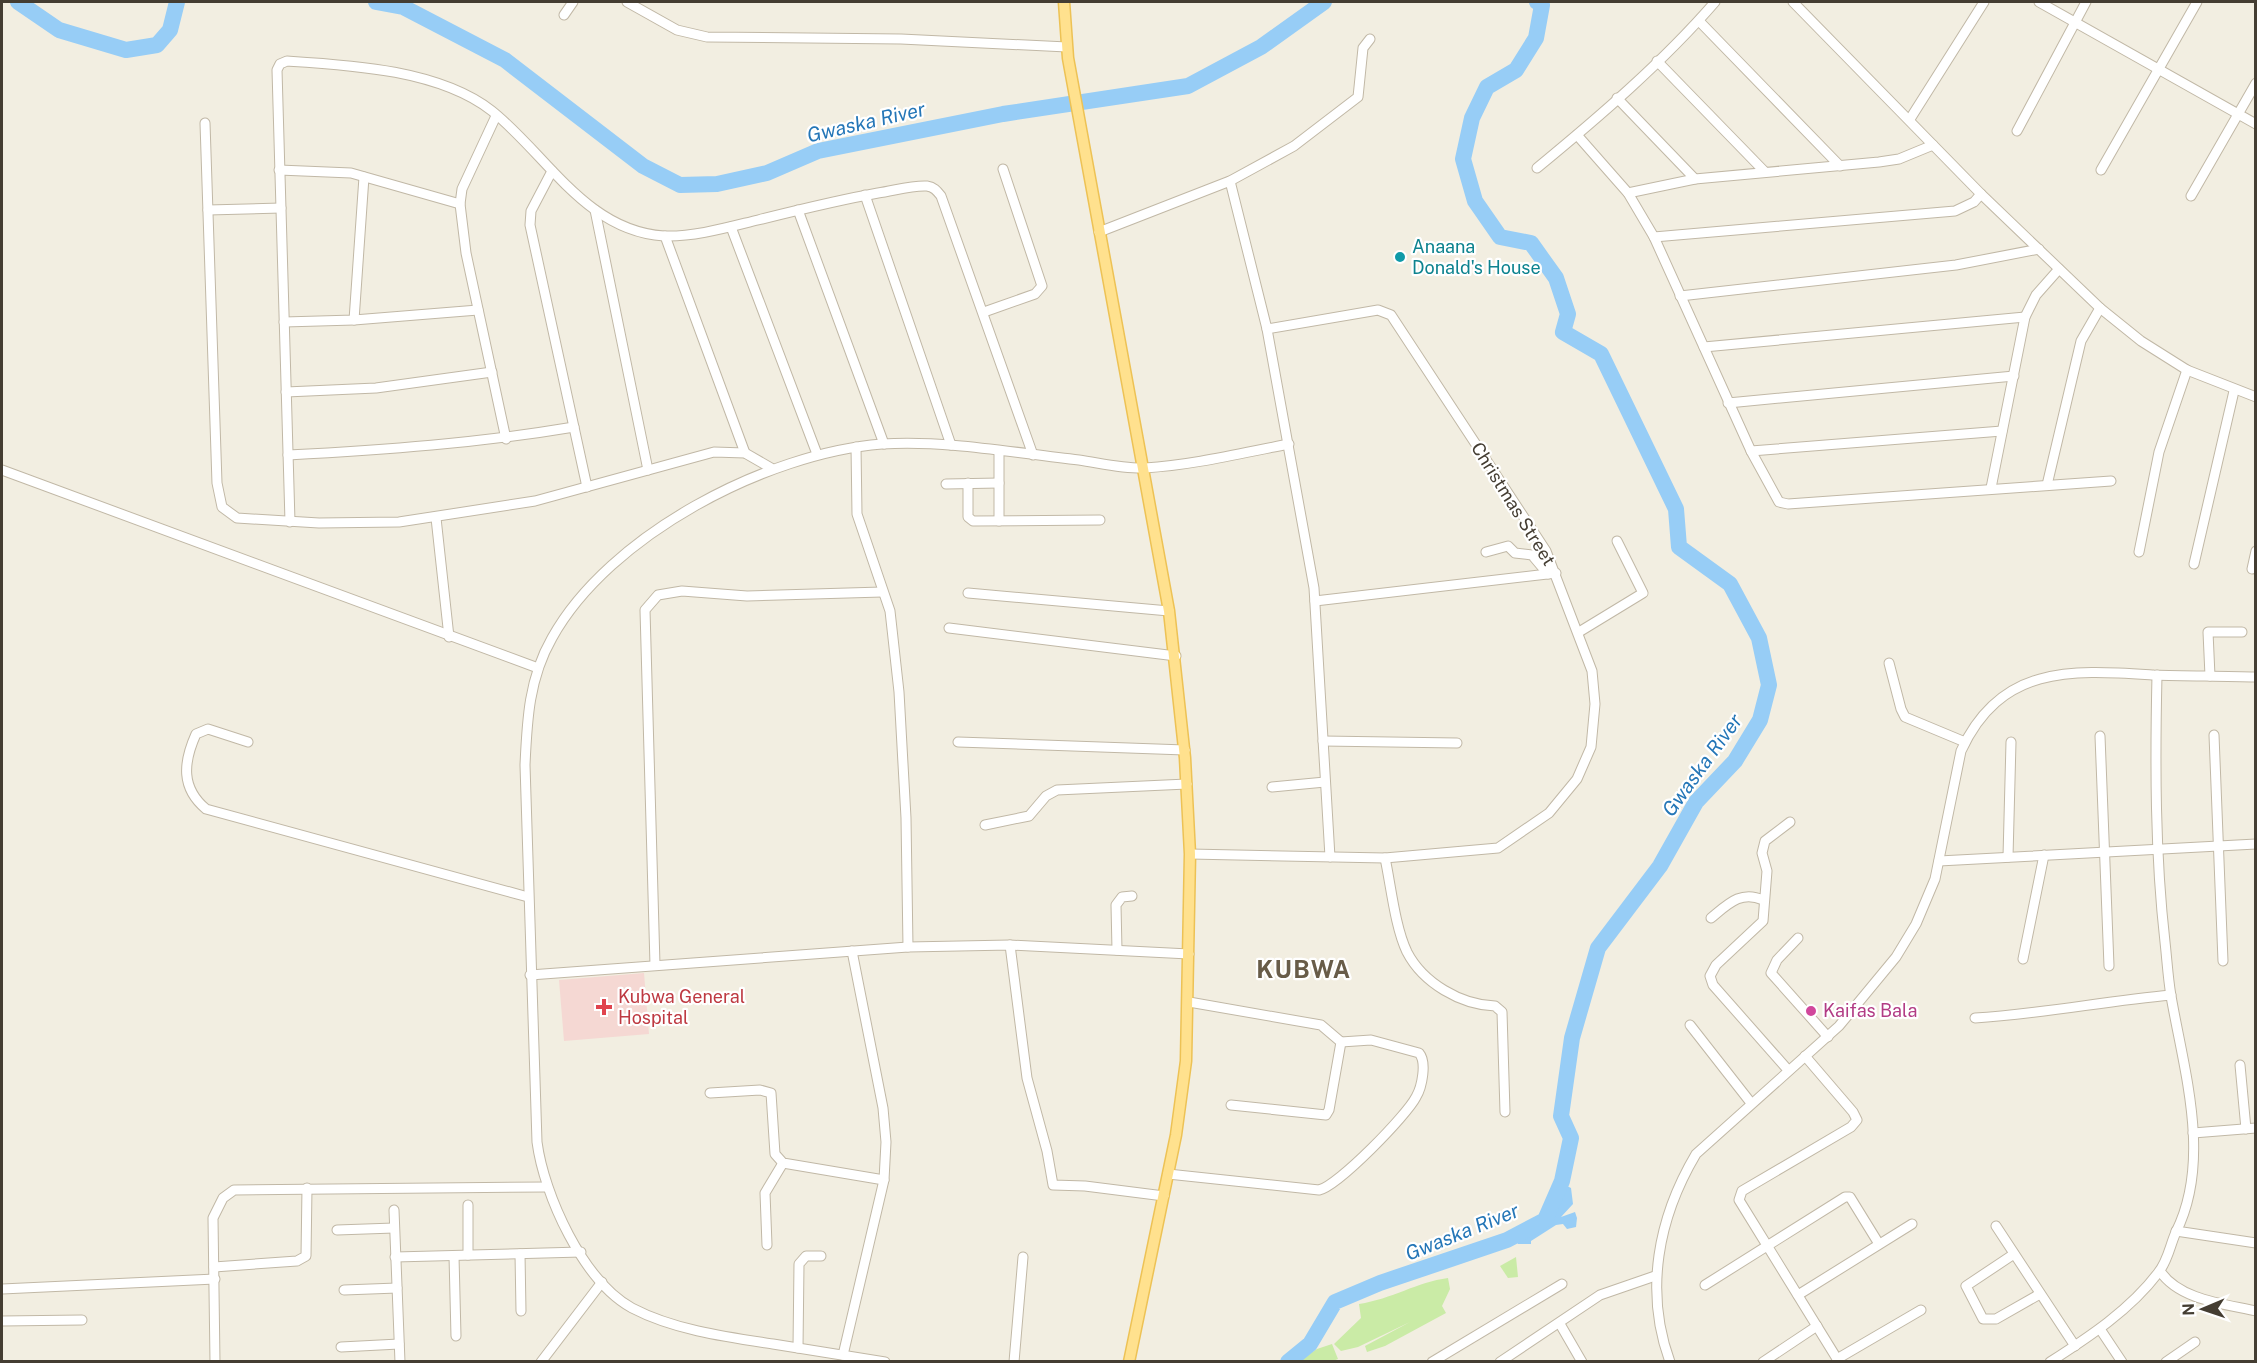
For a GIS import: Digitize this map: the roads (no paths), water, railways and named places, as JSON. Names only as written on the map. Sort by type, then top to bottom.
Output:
[{"type":"main road","points":[[1064,2],[1067,47],[1083,143],[1170,611],[1185,750],[1190,854],[1189,1002],[1186,1061],[1164,1196],[1129,1362]]},
{"type":"street","points":[[564,15],[573,2]]},
{"type":"street","points":[[627,2],[677,30],[707,37],[901,39],[1067,47]]},
{"type":"street","points":[[1537,168],[1617,98],[1699,21],[1715,2]]},
{"type":"street","points":[[1793,2],[1981,194],[2100,308],[2141,341],[2187,370],[2234,391],[2256,397]]},
{"type":"street","points":[[1910,119],[1983,2]]},
{"type":"street","points":[[2039,2],[2256,124]]},
{"type":"street","points":[[2017,131],[2086,2]]},
{"type":"street","points":[[2101,170],[2197,2]]},
{"type":"street","points":[[1699,21],[1840,166]]},
{"type":"street","points":[[1099,232],[1230,181],[1294,146],[1358,97],[1363,48],[1370,39]]},
{"type":"street","points":[[1657,60],[1765,172]]},
{"type":"street","points":[[290,522],[277,70],[280,64],[287,61],[408,75],[437,83],[468,97],[496,116],[595,210],[630,229],[664,236],[731,227],[865,195],[920,186],[937,191],[984,312],[1033,455]]},
{"type":"street","points":[[2191,196],[2256,83]]},
{"type":"street","points":[[1617,98],[1695,178]]},
{"type":"street","points":[[496,116],[462,189],[460,204],[461,225],[506,439]]},
{"type":"street","points":[[205,123],[219,498],[222,507],[237,518],[290,522],[399,522],[436,518],[535,501],[714,452],[745,453],[771,468]]},
{"type":"street","points":[[1577,135],[1628,193],[1654,237],[1751,451],[1774,496],[1783,504],[2111,481]]},
{"type":"street","points":[[1628,193],[1695,178],[1899,159],[1933,145]]},
{"type":"street","points":[[279,170],[326,170],[364,177],[460,204]]},
{"type":"street","points":[[984,312],[1035,294],[1042,286],[1003,170]]},
{"type":"street","points":[[552,171],[531,211],[530,225],[587,487]]},
{"type":"street","points":[[354,320],[364,177]]},
{"type":"street","points":[[1230,181],[1267,328],[1315,601],[1330,857]]},
{"type":"street","points":[[1654,237],[1955,211],[1974,202],[1981,194]]},
{"type":"street","points":[[865,195],[951,445]]},
{"type":"street","points":[[207,210],[280,208]]},
{"type":"street","points":[[595,210],[648,470]]},
{"type":"street","points":[[798,210],[884,444]]},
{"type":"street","points":[[731,227],[817,454]]},
{"type":"street","points":[[664,236],[745,453]]},
{"type":"street","points":[[1680,296],[1956,265],[2039,249]]},
{"type":"street","points":[[1991,488],[2025,317],[2036,295],[2060,269]]},
{"type":"street","points":[[2047,485],[2081,341],[2100,308]]},
{"type":"street","points":[[284,322],[354,320],[478,310]]},
{"type":"street","name":"Christmas Street","points":[[1190,854],[1385,858],[1498,848],[1539,822],[1566,794],[1584,764],[1595,730],[1595,687],[1579,632],[1533,530],[1391,315],[1378,310],[1267,328]]},
{"type":"street","points":[[1704,348],[2025,317]]},
{"type":"street","points":[[2139,552],[2159,452],[2187,370]]},
{"type":"street","points":[[286,392],[376,388],[492,372]]},
{"type":"street","points":[[1728,403],[2013,376]]},
{"type":"street","points":[[2194,564],[2234,391]]},
{"type":"street","points":[[288,455],[426,448],[574,428]]},
{"type":"street","points":[[1751,451],[2002,431]]},
{"type":"street","points":[[878,1361],[697,1330],[650,1316],[624,1302],[602,1282],[581,1252],[547,1188],[537,1143],[525,765],[527,714],[538,668],[551,638],[586,590],[632,549],[701,504],[771,468],[817,454],[884,444],[951,445],[1143,468],[1289,444]]},
{"type":"street","points":[[856,447],[857,514],[890,611],[899,692],[906,818],[908,947]]},
{"type":"street","points":[[999,451],[999,521]]},
{"type":"street","points":[[2,470],[538,668]]},
{"type":"street","points":[[946,483],[999,483]]},
{"type":"street","points":[[968,483],[968,517],[973,521],[1100,520]]},
{"type":"street","points":[[436,518],[449,637]]},
{"type":"street","points":[[1579,632],[1643,593],[1617,541]]},
{"type":"street","points":[[1486,552],[1508,546],[1515,553],[1532,555],[1552,573]]},
{"type":"street","points":[[2252,569],[2256,551]]},
{"type":"street","points":[[1315,601],[1552,573]]},
{"type":"street","points":[[655,965],[645,610],[658,595],[682,591],[747,596],[882,592]]},
{"type":"street","points":[[968,593],[1170,611]]},
{"type":"street","points":[[949,628],[1176,656]]},
{"type":"street","points":[[2210,676],[2208,632],[2242,632]]},
{"type":"street","points":[[1889,663],[1900,709],[1905,717],[1965,742]]},
{"type":"street","points":[[1670,1362],[1658,1318],[1655,1276],[1663,1232],[1682,1179],[1696,1154],[1828,1036],[1858,1006],[1896,957],[1920,914],[1939,861],[1956,765],[1965,742],[1978,722],[2000,698],[2038,678],[2069,672],[2256,677]]},
{"type":"street","points":[[2050,1362],[2100,1329],[2129,1304],[2160,1271],[2176,1231],[2181,1225],[2188,1196],[2193,1132],[2184,1058],[2171,995],[2163,927],[2156,758],[2157,675]]},
{"type":"street","points":[[248,742],[208,729],[195,734],[187,784],[192,797],[206,809],[528,897]]},
{"type":"street","points":[[2214,735],[2223,962]]},
{"type":"street","points":[[2100,736],[2109,966]]},
{"type":"street","points":[[1323,741],[1457,743]]},
{"type":"street","points":[[958,742],[1185,750]]},
{"type":"street","points":[[2008,858],[2011,742]]},
{"type":"street","points":[[1272,787],[1325,782]]},
{"type":"street","points":[[985,825],[1029,816],[1046,796],[1057,790],[1186,784]]},
{"type":"street","points":[[1788,1070],[1713,985],[1710,976],[1716,965],[1762,921],[1767,871],[1762,853],[1765,841],[1790,822]]},
{"type":"street","points":[[1939,861],[2256,844]]},
{"type":"street","points":[[2023,958],[2044,855]]},
{"type":"street","points":[[1385,858],[1404,943],[1415,964],[1427,978],[1447,991],[1478,1005],[1495,1006],[1502,1012],[1505,1112]]},
{"type":"street","points":[[1711,918],[1731,901],[1742,896],[1753,895],[1763,900]]},
{"type":"street","points":[[1117,950],[1116,905],[1122,897],[1132,896]]},
{"type":"street","points":[[1798,938],[1777,960],[1771,973],[1828,1036]]},
{"type":"street","points":[[1010,945],[1027,1078],[1047,1151],[1050,1181],[1056,1187],[1085,1186],[1164,1196]]},
{"type":"street","points":[[530,975],[908,947],[1010,945],[1189,954]]},
{"type":"street","points":[[843,1355],[884,1180],[883,1108],[852,951]]},
{"type":"street","points":[[1975,1018],[2049,1012],[2105,1002],[2171,995]]},
{"type":"street","points":[[1168,1174],[1319,1190],[1326,1188],[1351,1170],[1414,1100],[1424,1063],[1419,1053],[1371,1040],[1341,1042],[1321,1025],[1189,1002]]},
{"type":"street","points":[[1690,1025],[1751,1103]]},
{"type":"street","points":[[1231,1105],[1326,1115],[1329,1110],[1341,1042]]},
{"type":"street","points":[[1805,1056],[1853,1112],[1857,1120],[1851,1126],[1742,1191],[1739,1200],[1838,1360],[1921,1310]]},
{"type":"street","points":[[2193,1132],[2251,1129],[2240,1065]]},
{"type":"street","points":[[710,1093],[760,1090],[771,1093],[775,1154],[783,1162],[884,1180]]},
{"type":"street","points":[[767,1245],[765,1193],[783,1162]]},
{"type":"street","points":[[204,1362],[215,1361],[213,1218],[219,1204],[229,1193],[242,1188],[547,1188]]},
{"type":"street","points":[[214,1267],[297,1261],[306,1256],[307,1188]]},
{"type":"street","points":[[1706,1285],[1848,1196],[1879,1244]]},
{"type":"street","points":[[468,1205],[468,1255]]},
{"type":"street","points":[[394,1210],[400,1362]]},
{"type":"street","points":[[1798,1295],[1912,1224]]},
{"type":"street","points":[[1996,1226],[2075,1346]]},
{"type":"street","points":[[337,1230],[394,1228]]},
{"type":"street","points":[[2176,1231],[2256,1244]]},
{"type":"street","points":[[395,1257],[581,1252]]},
{"type":"street","points":[[520,1254],[521,1311]]},
{"type":"street","points":[[2014,1254],[1970,1281],[1966,1286],[1983,1318],[1996,1319],[2040,1294]]},
{"type":"street","points":[[454,1256],[456,1336]]},
{"type":"street","points":[[798,1348],[799,1264],[806,1256],[820,1256]]},
{"type":"street","points":[[1014,1362],[1023,1257]]},
{"type":"street","points":[[2160,1271],[2165,1280],[2209,1301],[2256,1311]]},
{"type":"street","points":[[1500,1362],[1607,1292],[1655,1276]]},
{"type":"street","points":[[2,1289],[214,1279]]},
{"type":"street","points":[[541,1362],[602,1282]]},
{"type":"street","points":[[1432,1362],[1562,1284]]},
{"type":"street","points":[[344,1290],[397,1288]]},
{"type":"street","points":[[2,1321],[82,1320]]},
{"type":"street","points":[[1560,1324],[1582,1362]]},
{"type":"street","points":[[1763,1362],[1817,1326]]},
{"type":"street","points":[[2100,1329],[2122,1362]]},
{"type":"street","points":[[2166,1362],[2195,1342]]},
{"type":"street","points":[[341,1347],[399,1344]]},
{"type":"water","points":[[1563,1184],[1571,1188],[1573,1204],[1561,1217],[1575,1212],[1576,1227],[1567,1229],[1563,1224],[1556,1225],[1531,1241],[1531,1244],[1518,1244],[1515,1239],[1548,1221]]},
{"type":"waterway","name":"Gwaska River","points":[[18,2],[59,30],[126,50],[157,45],[170,30],[177,2]]},
{"type":"waterway","name":"Gwaska River","points":[[376,2],[403,7],[505,60],[643,166],[680,185],[717,184],[767,173],[818,151],[1003,114],[1188,86],[1261,47],[1324,2]]},
{"type":"waterway","name":"Gwaska River","points":[[1288,1362],[1310,1344],[1335,1302],[1380,1283],[1507,1240],[1545,1220],[1562,1181],[1571,1138],[1561,1116],[1572,1038],[1598,948],[1660,866],[1696,802],[1735,761],[1760,720],[1769,685],[1759,638],[1730,584],[1679,547],[1676,509],[1601,354],[1563,332],[1568,314],[1556,278],[1531,243],[1500,237],[1475,201],[1463,159],[1472,118],[1487,87],[1516,70],[1536,38],[1542,5],[1537,2]]},
{"type":"place","name":"Anaana Donald's House","points":[[1400,257]]},
{"type":"place","name":"Kubwa General Hospital","points":[[604,1007]]},
{"type":"place","name":"Kaifas Bala","points":[[1811,1011]]},
{"type":"district","name":"KUBWA","points":[[1304,970]]}]
